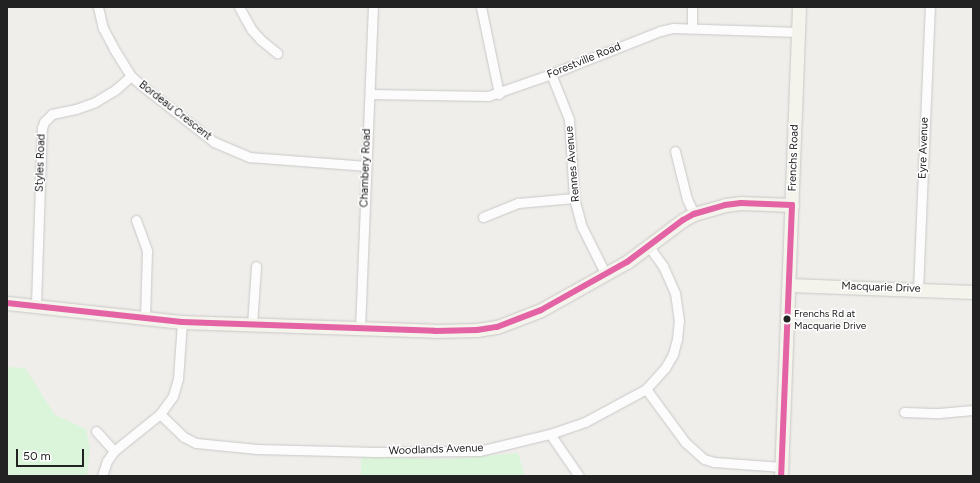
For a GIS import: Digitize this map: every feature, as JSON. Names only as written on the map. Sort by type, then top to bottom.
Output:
[{"type":"street","name":"Bordeau Crescent","points":[[98,7],[103,28],[114,49],[132,76],[214,142],[233,152],[250,158],[366,166]]},
{"type":"street","points":[[239,7],[252,30],[261,40],[277,53]]},
{"type":"street","name":"Chambery Road","points":[[360,329],[373,7]]},
{"type":"street","points":[[481,7],[499,94]]},
{"type":"street","points":[[692,7],[692,28]]},
{"type":"street","name":"Frenchs Road","points":[[782,472],[800,7]]},
{"type":"street","name":"Eyre Avenue","points":[[918,290],[930,7]]},
{"type":"street","name":"Forestville Road","points":[[370,94],[477,97],[499,94],[660,31],[692,28],[798,32]]},
{"type":"street","name":"Rennes Avenue","points":[[551,74],[569,119],[574,198],[582,227],[606,275]]},
{"type":"street","name":"Styles Road","points":[[36,305],[42,128],[44,122],[52,114],[76,109],[95,102],[115,90],[132,76]]},
{"type":"street","points":[[675,151],[687,199],[694,214]]},
{"type":"street","points":[[484,217],[518,204],[574,198]]},
{"type":"street","points":[[7,303],[182,322],[457,332],[497,327],[541,310],[606,275],[694,214],[725,205],[741,203],[792,205]]},
{"type":"street","points":[[136,220],[147,251],[145,318]]},
{"type":"street","name":"Woodlands Avenue","points":[[160,414],[184,437],[196,443],[257,448],[375,452],[479,451],[550,434],[586,422],[646,389],[665,368],[673,354],[677,339],[679,321],[678,307],[673,287],[663,266],[649,246]]},
{"type":"street","points":[[252,324],[256,266]]},
{"type":"street","name":"Macquarie Drive","points":[[789,285],[973,292]]},
{"type":"street","points":[[102,476],[107,461],[114,451],[160,414],[168,405],[176,388],[182,322]]},
{"type":"street","points":[[646,389],[685,442],[704,459],[714,462],[782,472]]},
{"type":"street","points":[[904,412],[939,413],[973,410]]},
{"type":"street","points":[[96,431],[114,451]]},
{"type":"street","points":[[550,434],[579,476]]},
{"type":"green space","points":[[7,367],[25,368],[55,415],[86,429],[90,449],[87,476],[7,476]]},
{"type":"green space","points":[[518,453],[525,476],[361,476],[361,457],[448,459]]},
{"type":"transit line","points":[[7,303],[182,322],[435,331],[477,330],[497,327],[541,310],[627,262],[683,220],[694,214],[725,205],[741,203],[792,205],[781,476]]},
{"type":"place","name":"Frenchs Rd at Macquarie Drive","points":[[787,319]]}]
